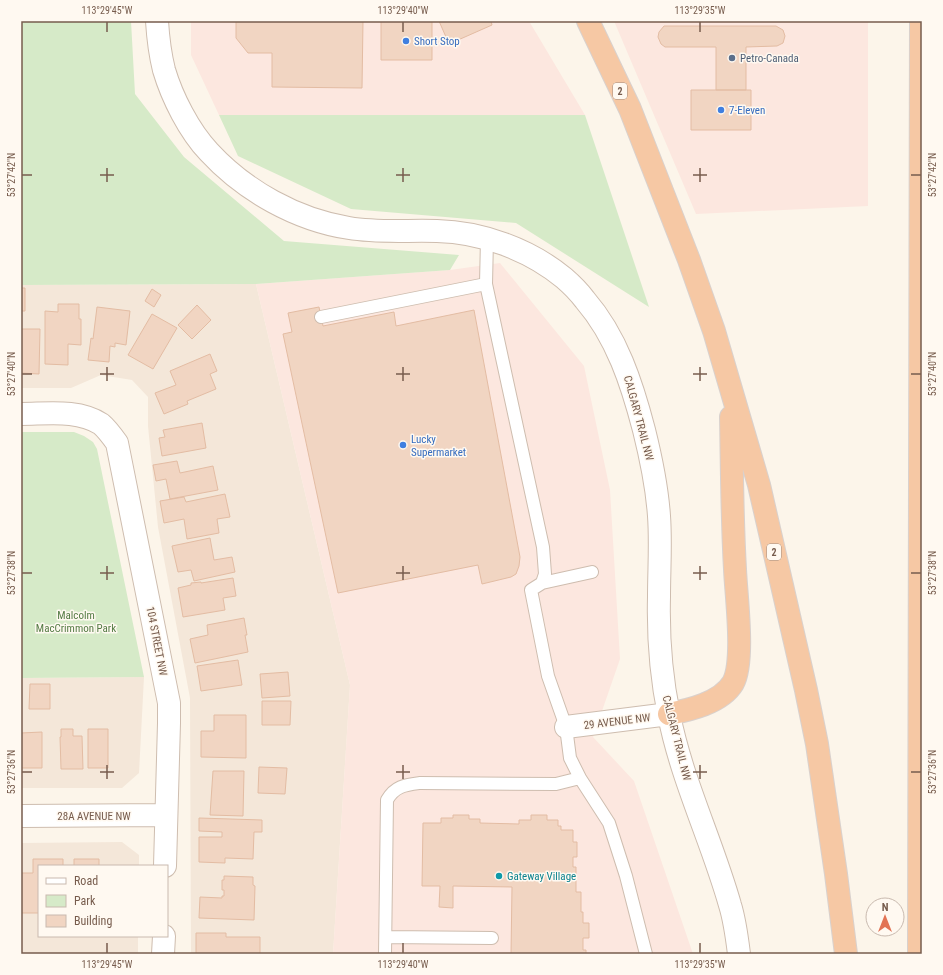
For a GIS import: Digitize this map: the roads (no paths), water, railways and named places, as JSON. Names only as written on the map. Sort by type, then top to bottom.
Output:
[{"type":"highway","name":"2","points":[[588,21],[617,86],[630,109],[714,330],[759,485],[817,744],[826,800],[846,954]]},
{"type":"highway","points":[[919,954],[921,21]]},
{"type":"highway","points":[[669,714],[706,704],[720,696],[732,684],[737,670],[739,648],[735,569],[730,386]]},
{"type":"street","name":"CALGARY TRAIL NW","points":[[156,21],[164,69],[182,113],[208,151],[238,178],[260,193],[287,209],[334,225],[352,229],[458,232],[487,239],[539,261],[564,278],[586,301],[604,325],[632,387],[648,446],[654,476],[659,513],[659,627],[662,666],[669,714],[687,782],[714,853],[731,907],[739,954]]},
{"type":"street","name":"104 STREET NW","points":[[21,414],[76,415],[88,417],[102,425],[117,443],[169,703],[165,865]]},
{"type":"street","name":"29 AVENUE NW","points":[[566,727],[669,714]]},
{"type":"street","name":"28A AVENUE NW","points":[[21,816],[166,815]]},
{"type":"street","points":[[163,954],[164,937]]},
{"type":"lane","points":[[487,239],[486,284],[543,547],[545,574],[542,583]]},
{"type":"lane","points":[[321,317],[486,284]]},
{"type":"lane","points":[[592,572],[542,583],[531,590],[548,676],[566,727],[570,758],[580,778],[609,823],[626,876],[646,954]]},
{"type":"lane","points":[[385,954],[387,800],[391,792],[403,785],[420,783],[556,784],[580,778]]},
{"type":"lane","points":[[386,936],[492,938]]},
{"type":"place","name":"Short Stop","points":[[406,41]]},
{"type":"place","name":"Petro-Canada","points":[[732,58]]},
{"type":"place","name":"7-Eleven","points":[[721,110]]},
{"type":"place","name":"Lucky Supermarket","points":[[403,445]]},
{"type":"place","name":"Gateway Village","points":[[499,876]]},
{"type":"park label","name":"Malcolm MacCrimmon Park","points":[[76,621]]}]
